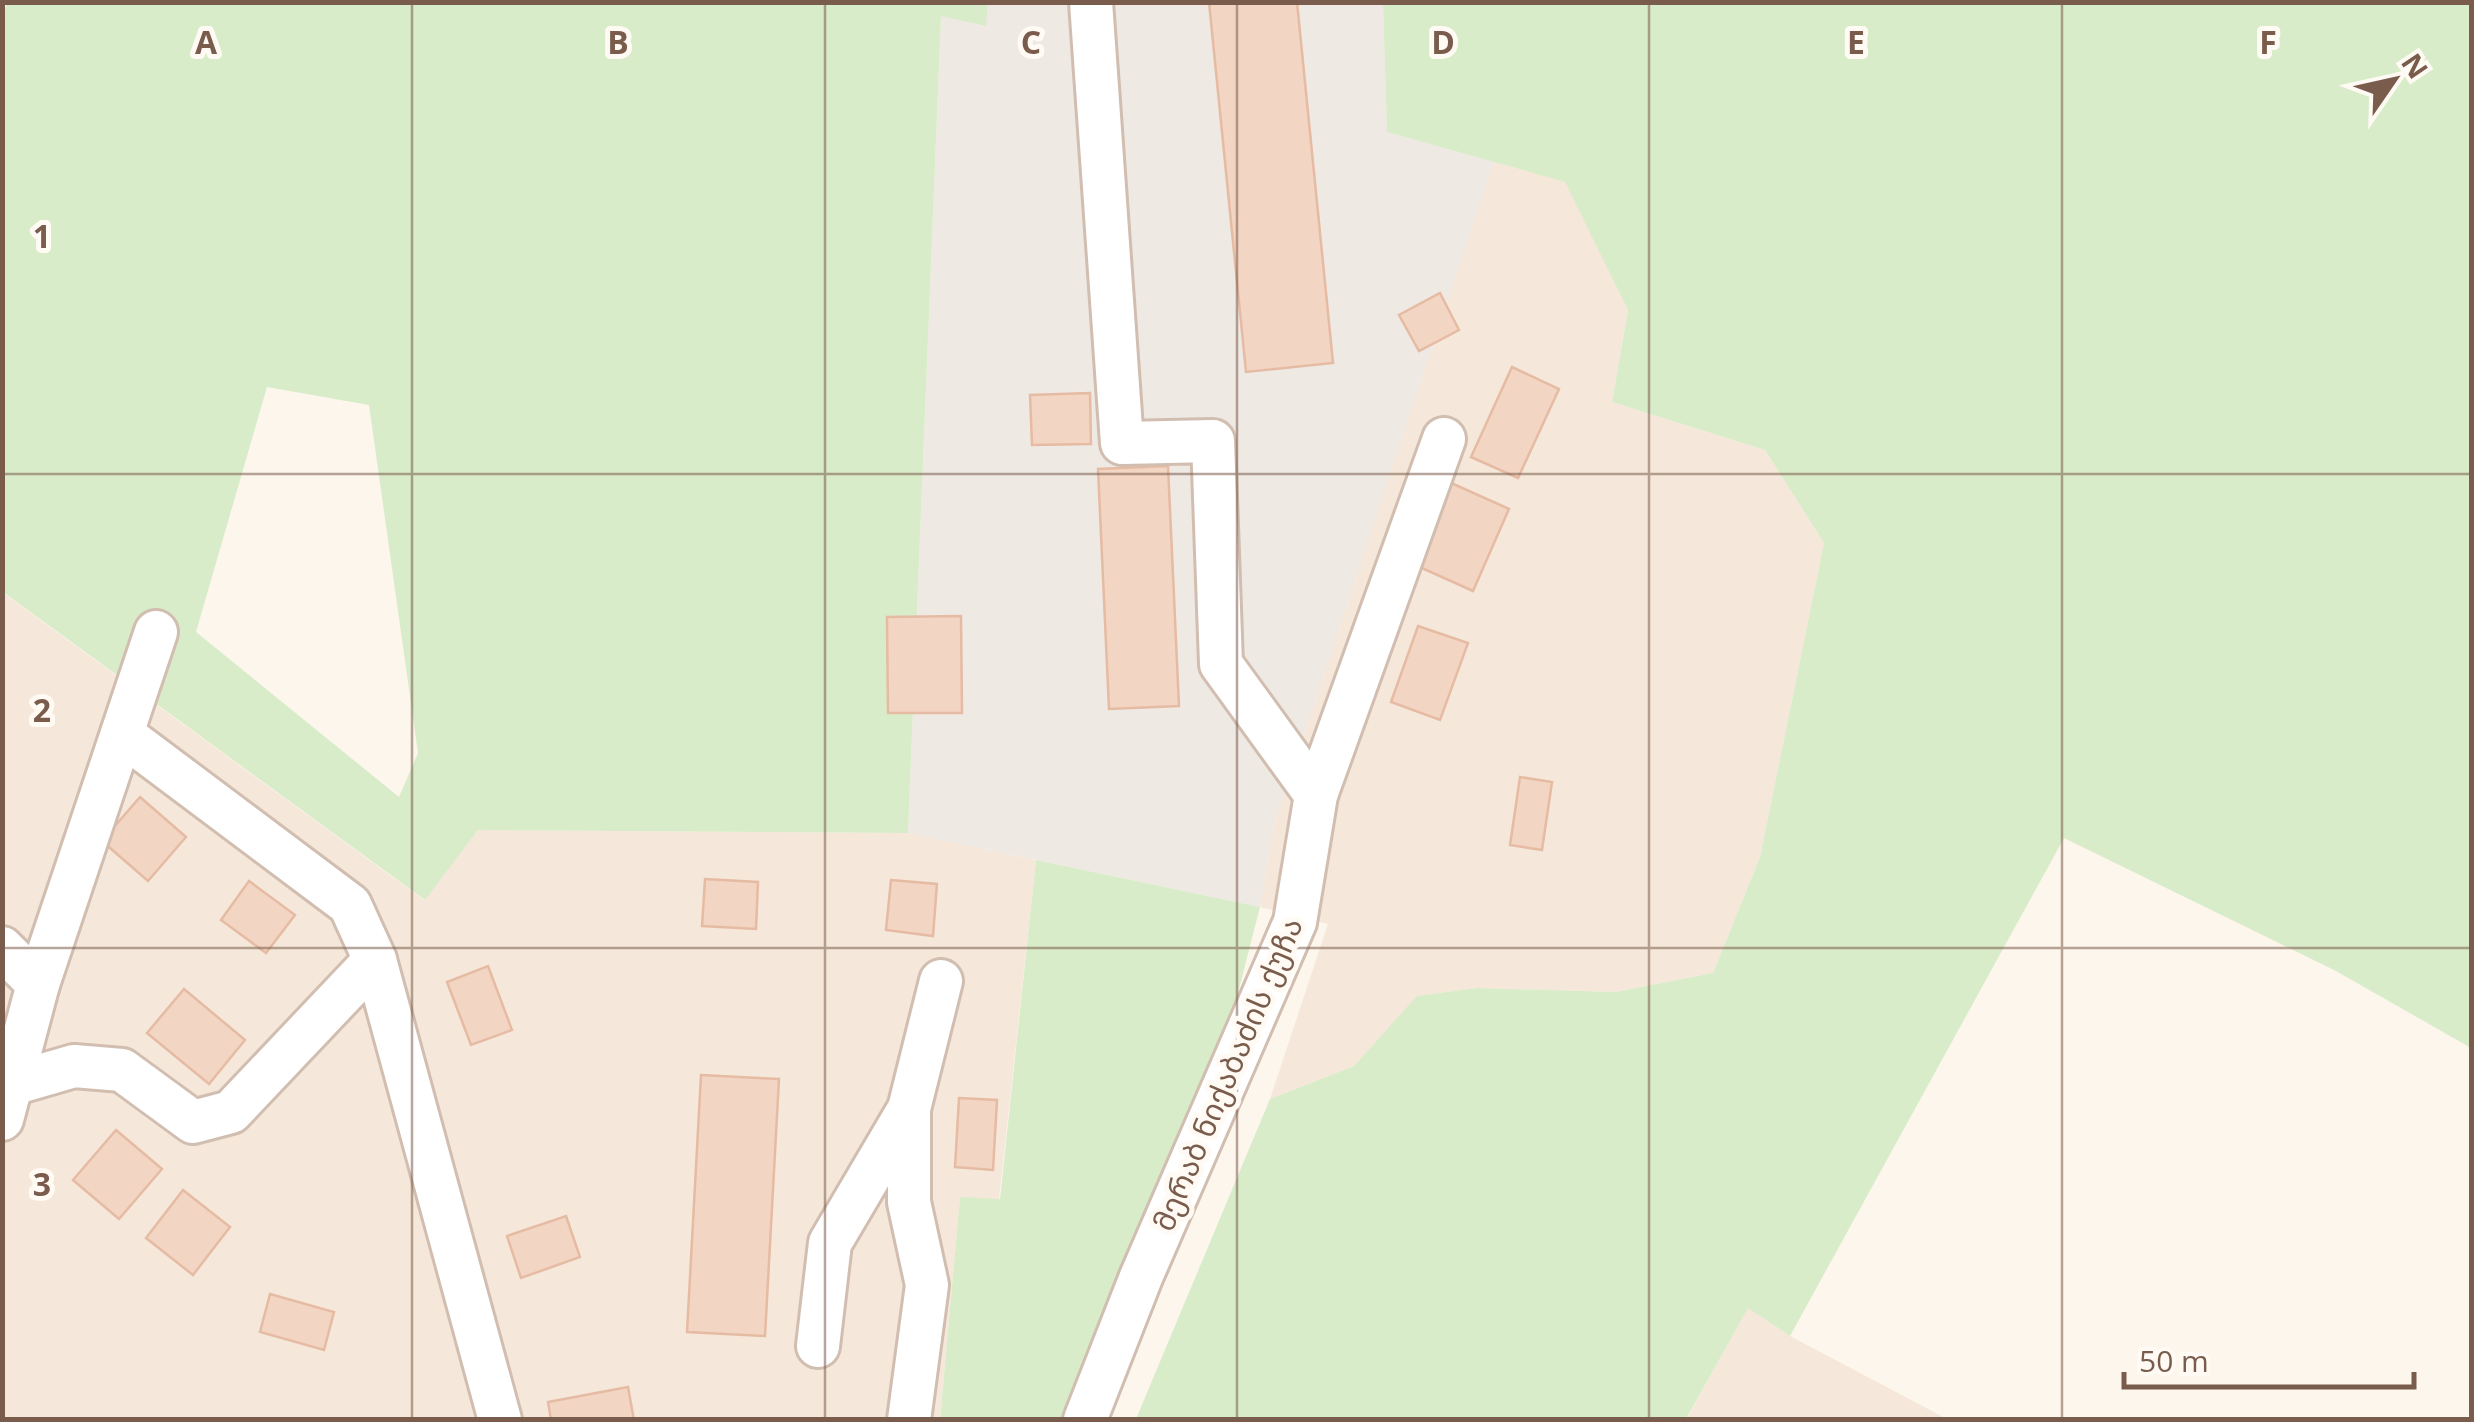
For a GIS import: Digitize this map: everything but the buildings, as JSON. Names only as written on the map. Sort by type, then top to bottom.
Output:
[{"type":"street","points":[[1092,2],[1122,443],[1212,441],[1221,664],[1316,796]]},
{"type":"street","name":"მერაბ ნიქაბაძის ქუჩა","points":[[1085,1420],[1141,1278],[1295,922],[1316,796],[1444,438]]},
{"type":"street","points":[[7,1102],[38,984],[156,632]]},
{"type":"street","points":[[122,734],[350,905],[375,960],[500,1420]]},
{"type":"street","points":[[2,948],[38,984]]},
{"type":"street","points":[[7,1102],[74,1066],[122,1070],[193,1122],[231,1112],[375,960]]},
{"type":"street","points":[[909,1420],[927,1285],[909,1202],[908,1109],[941,980]]},
{"type":"street","points":[[818,1346],[830,1243],[908,1109]]},
{"type":"shaded area","points":[[988,3],[1383,3],[1387,132],[1494,162],[1274,824],[1260,907],[908,833],[941,15],[985,26]]},
{"type":"shaded area","points":[[1494,162],[1566,182],[1628,310],[1612,402],[1765,450],[1824,543],[1760,857],[1713,973],[1615,992],[1477,988],[1418,996],[1354,1066],[1270,1099],[1328,924],[1260,907],[1274,824]]},
{"type":"shaded area","points":[[2,592],[424,900],[478,830],[908,833],[1036,860],[999,1200],[960,1198],[940,1419],[3,1419]]},
{"type":"shaded area","points":[[1748,1307],[1790,1336],[1947,1419],[1686,1420]]},
{"type":"green space","points":[[7,3],[988,3],[986,26],[941,16],[908,833],[478,830],[425,900],[3,592],[2,18]],"holes":[[[267,387],[369,405],[418,753],[399,797],[196,632]]]},
{"type":"green space","points":[[1383,3],[2471,3],[2471,1048],[2336,971],[2064,838],[1790,1336],[1748,1308],[1686,1419],[1136,1419],[1270,1099],[1354,1066],[1417,996],[1477,988],[1615,992],[1713,973],[1760,857],[1824,543],[1765,450],[1612,402],[1628,310],[1565,182],[1387,132]]},
{"type":"green space","points":[[1036,860],[1260,907],[1230,1024],[1064,1419],[940,1420],[960,1197],[1000,1199]]}]
